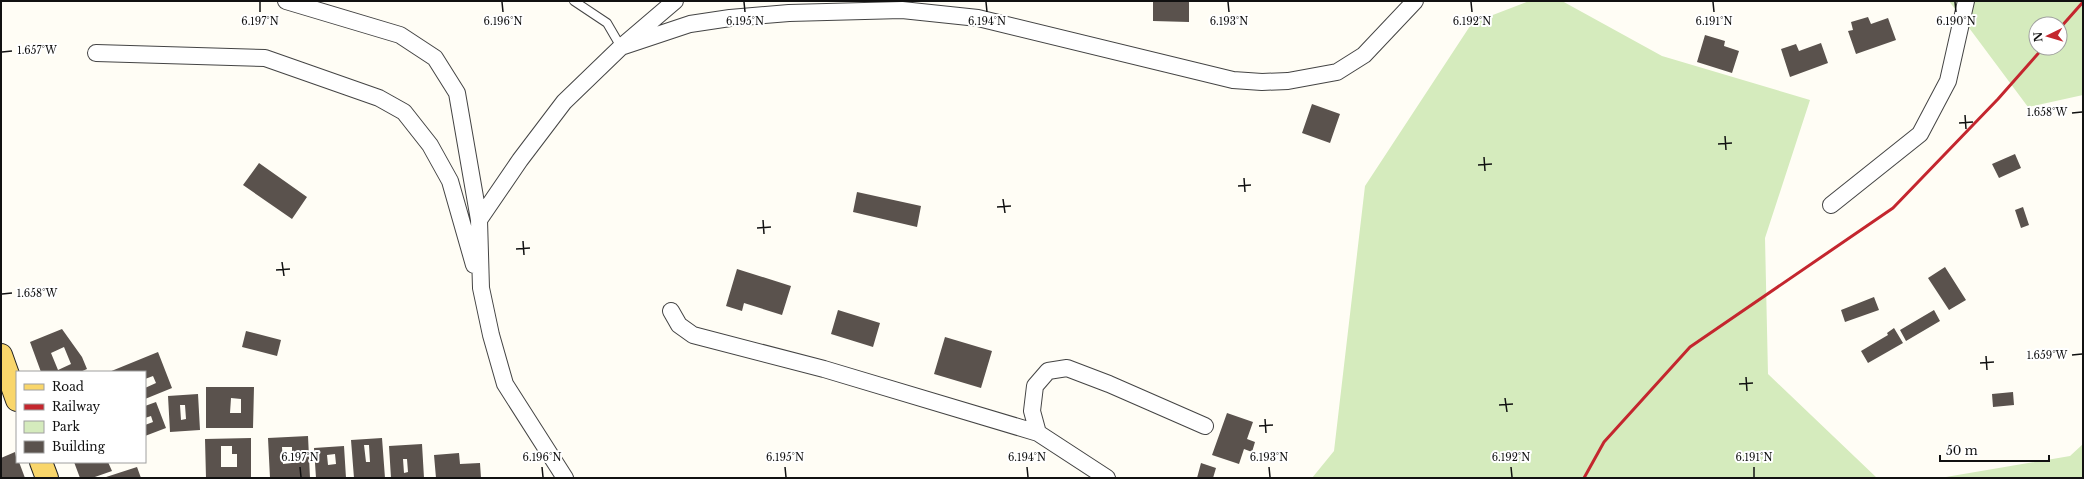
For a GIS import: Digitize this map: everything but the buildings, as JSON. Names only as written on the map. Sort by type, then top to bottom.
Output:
[{"type":"main road","points":[[1,355],[16,397]]},
{"type":"main road","points":[[41,463],[47,478]]},
{"type":"street","points":[[286,1],[400,35],[435,58],[458,93],[479,220],[481,288]]},
{"type":"street","points":[[479,220],[520,160],[564,102],[621,47],[675,1]]},
{"type":"street","points":[[621,47],[690,24],[730,18],[789,13],[902,10],[978,18],[1233,80],[1262,82],[1288,81],[1337,72],[1364,55],[1415,1]]},
{"type":"street","points":[[1831,205],[1920,134],[1948,81],[1966,1]]},
{"type":"street","points":[[96,53],[265,58],[379,98],[404,112],[430,145],[450,181],[481,288],[491,335],[505,384],[565,478]]},
{"type":"street","points":[[671,311],[679,325],[693,335],[824,369],[1038,433],[1107,478]]},
{"type":"street","points":[[1038,433],[1032,411],[1035,386],[1048,371],[1067,368],[1109,384],[1204,426]]},
{"type":"lane","points":[[574,1],[607,23],[621,47]]},
{"type":"green space","points":[[1529,1],[1562,1],[1662,56],[1810,100],[1765,238],[1768,374],[1877,478],[1312,478],[1334,451],[1365,186],[1472,23]]},
{"type":"green space","points":[[1949,1],[2083,1],[2083,95],[2028,107]]},
{"type":"green space","points":[[2083,444],[2083,478],[1940,478],[2070,456]]},
{"type":"railway","points":[[2068,19],[2083,2]]},
{"type":"railway","points":[[1584,478],[1604,442],[1690,347],[1893,208],[1998,99],[2036,56]]}]
